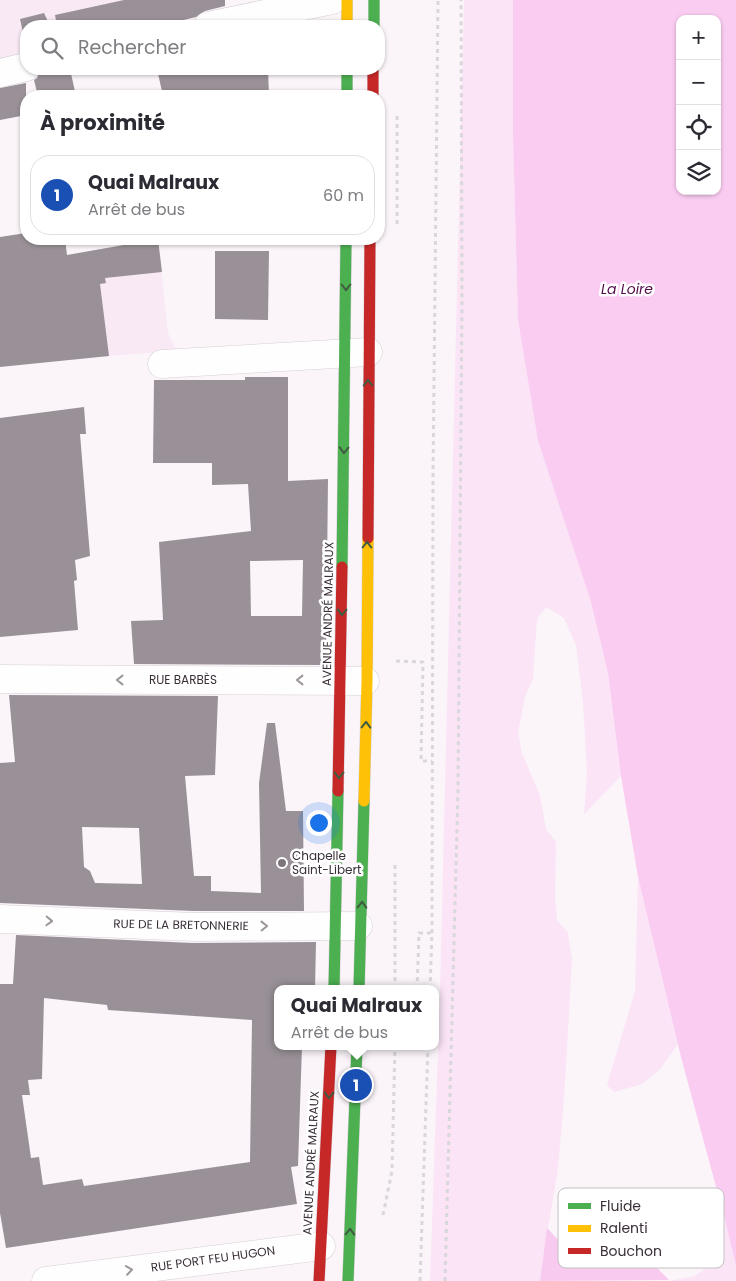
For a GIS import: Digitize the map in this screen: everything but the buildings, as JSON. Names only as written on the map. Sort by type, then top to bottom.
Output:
[{"type":"main road","points":[[347,0],[347,20]]},
{"type":"main road","points":[[374,0],[374,20]]},
{"type":"main road","points":[[347,75],[347,90]]},
{"type":"main road","points":[[373,75],[373,90]]},
{"type":"main road","name":"AVENUE ANDRÉ MALRAUX","points":[[334,985],[335,925],[354,680],[357,352],[347,245]]},
{"type":"main road","name":"AVENUE ANDRÉ MALRAUX","points":[[359,985],[362,926],[354,680],[357,352],[369,245]]},
{"type":"main road","name":"AVENUE ANDRÉ MALRAUX","points":[[319,1281],[332,1050]]},
{"type":"main road","points":[[348,1281],[357,1050]]},
{"type":"street","points":[[237,20],[332,0]]},
{"type":"street","points":[[0,73],[20,68]]},
{"type":"street","points":[[162,364],[357,352]]},
{"type":"street","name":"RUE BARBÈS","points":[[0,679],[354,680]]},
{"type":"street","name":"RUE DE LA BRETONNERIE","points":[[0,919],[194,927],[362,926]]},
{"type":"street","name":"RUE PORT FEU HUGON","points":[[46,1281],[321,1246]]},
{"type":"path","points":[[430,985],[438,0]]},
{"type":"path","points":[[444,1281],[458,790],[462,300],[461,0]]},
{"type":"path","points":[[396,661],[423,662],[420,761],[432,761]]},
{"type":"path","points":[[418,985],[419,933],[432,933]]},
{"type":"path","points":[[381,1221],[392,1170],[395,1050]]},
{"type":"path","points":[[420,1281],[428,1050]]},
{"type":"shaded area","points":[[0,0],[150,0],[152,20],[20,20],[20,53],[0,58]]},
{"type":"shaded area","points":[[464,0],[513,0],[513,137],[518,320],[538,441],[591,602],[608,673],[621,776],[584,814],[587,774],[583,702],[576,645],[564,618],[546,607],[537,619],[533,678],[525,697],[518,733],[522,753],[540,796],[546,829],[556,842],[555,899],[557,920],[568,933],[572,960],[558,1167],[540,1281],[430,1281],[440,993]]},
{"type":"shaded area","points":[[124,245],[159,245],[168,333],[177,351],[80,358],[67,255]]},
{"type":"shaded area","points":[[638,877],[678,1044],[660,1069],[642,1084],[614,1092],[607,1085],[635,991]]},
{"type":"shaded area","points":[[725,1220],[736,1266],[736,1281],[668,1281],[692,1277],[706,1268],[724,1268]]},
{"type":"shaded area","points":[[547,1228],[558,1240],[558,1268],[656,1268],[669,1280],[540,1281]]},
{"type":"water","name":"La Loire","points":[[513,0],[736,0],[736,1266],[724,1216],[724,1188],[716,1188],[681,1057],[638,877],[621,776],[608,673],[591,602],[538,441],[518,320],[513,137]]},
{"type":"traffic: fast","points":[[374,0],[374,20]]},
{"type":"traffic: fast","points":[[347,75],[347,90]]},
{"type":"traffic: fast","points":[[342,567],[346,245]]},
{"type":"traffic: fast","points":[[334,985],[338,791]]},
{"type":"traffic: fast","points":[[359,985],[364,801]]},
{"type":"traffic: fast","points":[[348,1281],[357,1050]]},
{"type":"traffic: slow","points":[[347,0],[347,20]]},
{"type":"traffic: slow","points":[[364,801],[368,538]]},
{"type":"traffic: jam","points":[[373,75],[373,90]]},
{"type":"traffic: jam","points":[[368,538],[370,245]]},
{"type":"traffic: jam","points":[[338,791],[342,567]]},
{"type":"traffic: jam","points":[[319,1281],[331,1050]]},
{"type":"place","name":"Chapelle Saint-Libert","points":[[282,863]]},
{"type":"place","name":"Quai Malraux","points":[[356,1085]]}]
